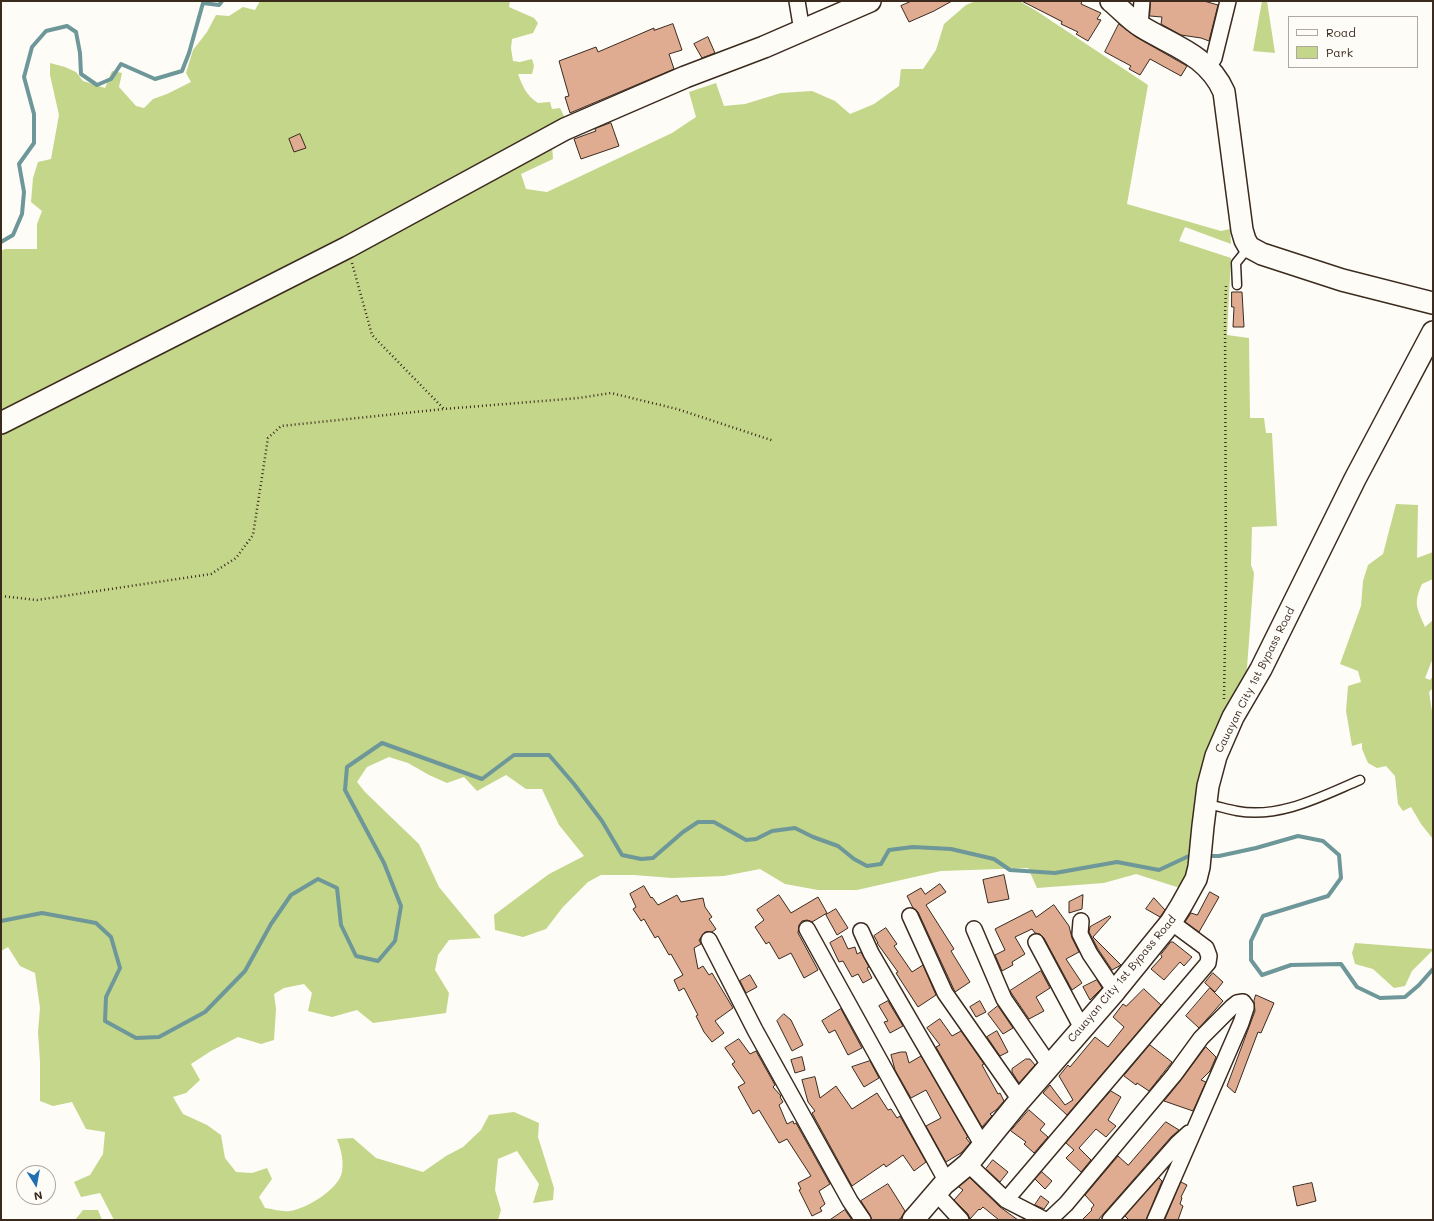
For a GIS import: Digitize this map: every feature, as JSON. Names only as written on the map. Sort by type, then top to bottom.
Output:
[{"type":"street","points":[[797,1],[802,30]]},
{"type":"street","points":[[1,423],[348,247],[565,129],[685,77],[764,47],[870,1]]},
{"type":"street","points":[[1111,1],[1140,25],[1188,52],[1208,67],[1219,82],[1224,92],[1242,230],[1245,240],[1249,246],[1262,254],[1342,280],[1433,303]]},
{"type":"street","points":[[1140,25],[1142,1]]},
{"type":"street","points":[[1208,67],[1214,58],[1228,1]]},
{"type":"street","name":"Cauayan City 1st Bypass Road","points":[[913,1220],[942,1188],[968,1164],[1020,1100],[1115,991],[1171,922],[1188,893],[1196,879],[1200,867],[1208,786],[1216,756],[1233,717],[1261,669],[1355,479],[1433,332]]},
{"type":"street","points":[[910,916],[945,993],[1020,1100]]},
{"type":"street","points":[[1081,921],[1080,934],[1090,954],[1115,991]]},
{"type":"street","points":[[1006,1200],[1208,962],[1209,956],[1206,948],[1171,922]]},
{"type":"street","points":[[807,929],[942,1188],[962,1220]]},
{"type":"street","points":[[974,929],[1004,998],[1050,1066]]},
{"type":"street","points":[[861,931],[871,953],[983,1146]]},
{"type":"street","points":[[709,940],[755,1030],[850,1201],[863,1220]]},
{"type":"street","points":[[1036,942],[1082,1028]]},
{"type":"street","points":[[1049,1220],[1066,1204],[1174,1075],[1201,1038],[1232,1007],[1243,1002],[1246,1006],[1243,1018],[1155,1220]]},
{"type":"street","points":[[1110,1220],[1178,1143],[1193,1130]]},
{"type":"street","points":[[968,1164],[1006,1200],[1045,1220]]},
{"type":"lane","points":[[1237,285],[1236,263],[1249,246]]},
{"type":"lane","points":[[1206,803],[1238,812],[1259,813],[1277,811],[1301,804],[1360,780]]},
{"type":"path","points":[[348,247],[372,335],[444,409]]},
{"type":"path","points":[[1233,717],[1226,708],[1223,695],[1226,583],[1225,316],[1227,271],[1236,263]]},
{"type":"path","points":[[1,596],[37,600],[211,574],[236,558],[253,535],[268,438],[281,426],[444,409],[579,398],[611,393],[677,409],[774,441]]},
{"type":"green space","points":[[260,1],[510,1],[509,7],[534,18],[538,23],[533,33],[512,39],[511,48],[513,61],[520,62],[532,59],[534,66],[532,74],[518,74],[523,87],[538,103],[550,102],[552,109],[560,108],[566,120],[439,189],[1,413],[1,251],[5,249],[37,249],[37,224],[42,211],[31,202],[33,178],[38,162],[51,159],[59,115],[50,75],[50,63],[76,72],[83,81],[105,88],[112,71],[122,73],[119,87],[136,106],[144,108],[153,99],[191,82],[186,73],[193,50],[207,32],[216,15],[229,16],[243,7],[255,10]]},
{"type":"green space","points":[[976,1],[1021,2],[1148,85],[1127,204],[1221,231],[1230,229],[1231,244],[1185,227],[1179,241],[1231,258],[1227,335],[1249,338],[1250,418],[1264,418],[1266,433],[1272,433],[1277,526],[1252,527],[1251,565],[1254,573],[1246,681],[1195,845],[1183,889],[1136,874],[1104,883],[1037,888],[1028,868],[941,871],[857,890],[818,890],[785,884],[760,869],[724,876],[672,878],[634,875],[601,875],[588,882],[563,907],[546,929],[523,937],[495,930],[494,915],[549,874],[584,856],[559,825],[542,789],[526,789],[506,775],[477,791],[464,777],[447,783],[408,763],[389,757],[367,767],[357,782],[365,792],[419,844],[439,887],[481,938],[449,940],[438,955],[435,970],[449,993],[446,1013],[373,1023],[357,1010],[332,1017],[308,1011],[312,993],[304,984],[284,988],[274,994],[276,1009],[274,1040],[261,1044],[238,1037],[211,1051],[191,1064],[200,1080],[186,1093],[173,1097],[183,1114],[207,1125],[221,1135],[225,1158],[236,1172],[252,1173],[267,1168],[272,1179],[259,1197],[265,1208],[284,1211],[297,1209],[321,1197],[335,1185],[340,1178],[343,1163],[337,1139],[353,1138],[376,1158],[423,1172],[446,1156],[463,1147],[481,1130],[489,1115],[514,1112],[539,1123],[538,1137],[554,1188],[553,1200],[533,1203],[539,1184],[517,1151],[498,1159],[495,1190],[501,1210],[498,1220],[114,1220],[100,1193],[81,1197],[74,1182],[90,1175],[103,1154],[105,1132],[86,1129],[72,1102],[53,1106],[40,1101],[38,1032],[40,1008],[35,973],[20,966],[8,947],[1,951],[1,432],[552,145],[553,159],[521,174],[526,189],[547,192],[672,133],[696,117],[689,92],[716,83],[724,106],[745,104],[781,93],[812,91],[835,101],[850,114],[874,104],[899,86],[901,69],[923,69],[936,50],[944,24],[966,5]]},
{"type":"green space","points":[[1262,1],[1267,1],[1275,53],[1253,51]]},
{"type":"green space","points":[[1396,504],[1418,505],[1417,558],[1433,552],[1433,579],[1422,584],[1419,591],[1417,606],[1425,627],[1433,620],[1433,658],[1425,678],[1430,680],[1433,676],[1433,688],[1429,692],[1433,718],[1433,839],[1421,824],[1411,807],[1403,811],[1398,804],[1395,776],[1386,766],[1377,768],[1368,763],[1362,749],[1362,743],[1352,746],[1346,711],[1348,686],[1361,682],[1358,671],[1340,664],[1361,606],[1363,581],[1368,565],[1383,554]]},
{"type":"green space","points":[[1355,943],[1433,950],[1412,971],[1405,986],[1394,988],[1373,969],[1355,964],[1352,953]]},
{"type":"green space","points":[[83,1210],[98,1210],[102,1220],[75,1220]]},
{"type":"building","points":[[912,1],[952,1],[909,22],[901,6]]},
{"type":"building","points":[[1022,1],[1082,1],[1081,4],[1101,13],[1097,19],[1101,20],[1088,41],[1076,34],[1078,32],[1061,24],[1062,22]]},
{"type":"building","points":[[1151,1],[1204,1],[1218,5],[1209,41],[1201,38],[1181,35],[1161,24],[1162,17],[1150,16]]},
{"type":"building","points":[[673,24],[682,50],[669,54],[674,69],[570,113],[565,97],[569,96],[559,61],[596,47],[598,52],[654,28],[654,30]]},
{"type":"building","points":[[1119,24],[1136,37],[1187,66],[1181,76],[1150,59],[1140,75],[1129,69],[1131,66],[1105,52]]},
{"type":"building","points":[[708,37],[715,53],[702,58],[694,44]]},
{"type":"building","points":[[611,123],[619,146],[581,159],[574,139],[596,131],[595,129]]},
{"type":"building","points":[[300,134],[306,148],[294,152],[289,139]]},
{"type":"building","points":[[1232,292],[1242,292],[1244,327],[1233,327],[1234,307],[1232,307]]},
{"type":"building","points":[[1004,875],[1009,899],[988,903],[983,880]]},
{"type":"building","points":[[940,884],[946,892],[926,905],[954,949],[951,951],[970,982],[955,992],[918,912],[913,908],[907,896],[921,888],[925,894]]},
{"type":"building","points":[[644,886],[651,898],[652,897],[658,905],[677,895],[681,902],[703,898],[705,907],[712,917],[709,919],[716,929],[712,932],[705,932],[699,940],[701,944],[694,948],[698,969],[703,966],[709,975],[712,973],[733,1008],[715,1021],[724,1033],[712,1042],[704,1032],[696,1016],[698,1015],[684,988],[679,991],[674,980],[683,975],[671,954],[669,955],[658,936],[655,938],[644,919],[641,921],[633,909],[636,907],[630,894]]},
{"type":"building","points":[[1210,892],[1219,897],[1199,932],[1185,922],[1191,913],[1197,915]]},
{"type":"building","points":[[779,895],[791,913],[818,897],[827,913],[812,922],[807,920],[802,921],[799,925],[798,933],[818,970],[804,978],[791,953],[779,959],[769,942],[766,944],[755,927],[764,920],[757,910]]},
{"type":"building","points":[[1083,895],[1082,909],[1069,913],[1069,902]]},
{"type":"building","points":[[1154,898],[1165,910],[1160,917],[1146,909]]},
{"type":"building","points":[[1054,905],[1069,926],[1072,938],[1079,952],[1066,959],[1082,983],[1072,990],[1044,938],[1040,934],[1035,933],[1032,929],[1015,937],[1025,954],[1012,962],[1013,965],[1002,971],[995,955],[1005,950],[995,929],[1032,910],[1036,917]]},
{"type":"building","points":[[836,909],[848,928],[837,935],[826,915]]},
{"type":"building","points":[[1110,916],[1111,917],[1093,937],[1121,965],[1112,970],[1089,932],[1090,927]]},
{"type":"building","points":[[886,928],[897,944],[894,946],[912,972],[923,965],[936,995],[918,1007],[896,973],[898,972],[877,943],[874,936]]},
{"type":"building","points":[[842,936],[848,949],[855,947],[857,954],[861,952],[869,967],[867,968],[872,978],[863,983],[858,974],[852,977],[843,961],[839,962],[830,943]]},
{"type":"building","points":[[1171,942],[1192,957],[1184,966],[1180,962],[1164,980],[1151,969],[1162,957],[1161,955]]},
{"type":"building","points":[[1041,971],[1050,988],[1036,997],[1044,1011],[1029,1019],[1010,991]]},
{"type":"building","points":[[1213,973],[1223,982],[1215,992],[1205,983]]},
{"type":"building","points":[[750,975],[757,987],[746,993],[740,981]]},
{"type":"building","points":[[1097,980],[1102,988],[1090,1000],[1083,987]]},
{"type":"building","points":[[1210,988],[1223,1001],[1199,1028],[1186,1016]]},
{"type":"building","points":[[1144,989],[1161,1005],[1067,1115],[1043,1093],[1050,1085],[1065,1105],[1073,1100],[1059,1076],[1068,1065],[1070,1067],[1095,1037],[1108,1047],[1124,1027],[1113,1017],[1123,1004],[1126,1006]]},
{"type":"building","points":[[1256,995],[1274,1003],[1261,1033],[1258,1032],[1235,1093],[1227,1086],[1255,1011],[1254,1001]]},
{"type":"building","points":[[888,1001],[903,1026],[890,1033],[884,1022],[888,1021],[879,1006]]},
{"type":"building","points":[[980,1001],[986,1012],[976,1017],[970,1007]]},
{"type":"building","points":[[998,1006],[1013,1028],[1003,1034],[988,1014]]},
{"type":"building","points":[[841,1009],[862,1048],[848,1055],[835,1030],[829,1033],[822,1021]]},
{"type":"building","points":[[784,1014],[791,1020],[803,1045],[792,1051],[777,1021]]},
{"type":"building","points":[[940,1019],[952,1036],[961,1031],[984,1064],[982,1065],[998,1094],[1000,1093],[1004,1101],[990,1114],[992,1116],[982,1127],[936,1047],[940,1045],[927,1028]]},
{"type":"building","points":[[997,1031],[1008,1052],[1000,1056],[987,1037]]},
{"type":"building","points":[[739,1039],[750,1054],[756,1051],[775,1085],[773,1087],[781,1096],[780,1097],[783,1102],[779,1105],[787,1124],[793,1121],[794,1124],[796,1123],[830,1184],[819,1191],[825,1204],[820,1208],[822,1211],[812,1216],[799,1190],[801,1189],[798,1183],[811,1176],[787,1139],[779,1143],[759,1110],[753,1114],[738,1087],[745,1083],[732,1064],[735,1062],[725,1048]]},
{"type":"building","points":[[1150,1045],[1172,1062],[1149,1091],[1137,1083],[1136,1085],[1124,1076]]},
{"type":"building","points":[[1206,1047],[1216,1057],[1210,1071],[1201,1080],[1206,1082],[1193,1111],[1164,1101],[1181,1080]]},
{"type":"building","points":[[906,1052],[909,1063],[921,1056],[968,1137],[966,1138],[970,1143],[961,1153],[946,1162],[926,1126],[941,1118],[926,1090],[911,1098],[895,1070],[891,1055]]},
{"type":"building","points":[[802,1057],[805,1070],[795,1073],[791,1060]]},
{"type":"building","points":[[1026,1059],[1030,1059],[1035,1065],[1019,1083],[1012,1072],[1012,1069]]},
{"type":"building","points":[[870,1061],[879,1078],[864,1087],[852,1067]]},
{"type":"building","points":[[815,1077],[820,1098],[836,1086],[852,1109],[877,1093],[888,1110],[891,1109],[897,1118],[900,1116],[926,1162],[914,1171],[903,1155],[886,1167],[884,1164],[852,1186],[812,1113],[815,1111],[808,1102],[802,1080]]},
{"type":"building","points":[[1111,1091],[1121,1097],[1108,1120],[1116,1126],[1106,1137],[1096,1129],[1079,1148],[1091,1160],[1081,1172],[1066,1158],[1074,1150],[1066,1143]]},
{"type":"building","points":[[1029,1110],[1045,1124],[1040,1130],[1048,1137],[1034,1153],[1024,1144],[1026,1142],[1011,1131]]},
{"type":"building","points":[[1166,1122],[1179,1130],[1171,1137],[1098,1220],[1082,1220],[1092,1210],[1091,1209],[1094,1205],[1085,1195],[1118,1156],[1128,1165]]},
{"type":"building","points":[[993,1160],[1008,1172],[1000,1182],[986,1169]]},
{"type":"building","points":[[1042,1172],[1052,1181],[1045,1189],[1035,1179]]},
{"type":"building","points":[[970,1178],[1000,1207],[1018,1220],[999,1220],[983,1207],[980,1210],[979,1209],[970,1219],[968,1214],[954,1200],[963,1190],[959,1187]]},
{"type":"building","points":[[1159,1178],[1162,1181],[1146,1220],[1129,1220],[1125,1216]]},
{"type":"building","points":[[1181,1182],[1187,1185],[1181,1197],[1180,1204],[1183,1206],[1178,1220],[1165,1220]]},
{"type":"building","points":[[1312,1183],[1316,1201],[1297,1206],[1293,1187]]},
{"type":"building","points":[[888,1184],[905,1211],[898,1220],[872,1220],[861,1201]]},
{"type":"building","points":[[1041,1196],[1049,1202],[1044,1209],[1035,1205]]},
{"type":"building","points":[[845,1210],[852,1220],[830,1220]]},
{"type":"waterway","points":[[1,242],[13,235],[22,214],[24,192],[19,164],[34,143],[34,114],[24,77],[32,47],[46,31],[67,26],[76,32],[80,53],[81,74],[97,85],[111,79],[121,64],[155,79],[182,71],[189,53],[203,3],[219,5],[222,1]]},
{"type":"waterway","points":[[1,921],[42,913],[96,923],[111,937],[120,968],[106,997],[105,1021],[136,1038],[159,1037],[205,1012],[245,971],[271,924],[291,895],[318,879],[337,888],[341,925],[356,956],[378,961],[395,941],[401,906],[384,863],[345,790],[347,767],[382,743],[482,779],[514,755],[549,755],[574,784],[602,821],[622,855],[641,859],[653,858],[683,832],[698,822],[714,822],[746,840],[756,839],[772,831],[795,828],[813,837],[838,846],[854,859],[867,866],[881,864],[889,850],[913,847],[951,849],[994,859],[1010,870],[1055,873],[1117,862],[1159,870],[1194,855]]},
{"type":"waterway","points":[[1205,856],[1219,856],[1256,848],[1298,836],[1323,841],[1339,855],[1341,878],[1328,896],[1263,916],[1251,941],[1251,960],[1262,975],[1291,965],[1341,964],[1357,987],[1380,998],[1405,997],[1419,985],[1433,969]]}]
